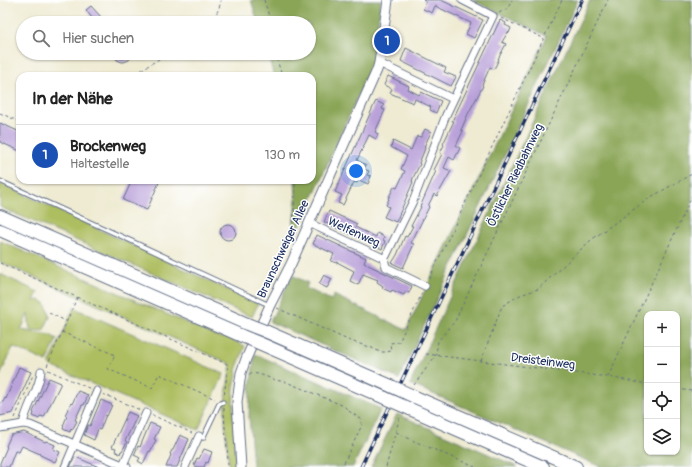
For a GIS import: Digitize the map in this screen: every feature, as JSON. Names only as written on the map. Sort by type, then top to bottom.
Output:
[{"type":"highway","points":[[0,216],[576,467]]},
{"type":"highway","points":[[0,230],[543,467]]},
{"type":"street","name":"Braunschweiger Allee","points":[[240,467],[241,458],[237,422],[237,402],[241,373],[246,359],[291,264],[379,64],[388,0]]},
{"type":"street","points":[[384,258],[414,199],[453,99],[494,16],[462,0]]},
{"type":"street","points":[[379,64],[453,99]]},
{"type":"street","name":"Welfenweg","points":[[309,223],[384,258],[386,267],[425,286]]},
{"type":"street","points":[[23,424],[25,414],[41,378],[41,371]]},
{"type":"street","points":[[65,467],[97,391]]},
{"type":"street","points":[[0,428],[23,424],[30,425],[125,466],[146,413]]},
{"type":"street","points":[[185,467],[201,437]]},
{"type":"lane","points":[[0,181],[272,306]]},
{"type":"lane","points":[[201,437],[219,404],[223,402]]},
{"type":"path","points":[[215,16],[221,0]]},
{"type":"path","points":[[264,0],[269,16]]},
{"type":"path","points":[[494,16],[508,8],[512,0]]},
{"type":"path","points":[[272,306],[350,341],[370,347],[380,352],[391,350],[390,343],[399,342],[562,0]]},
{"type":"path","name":"Östlicher Riedbahnweg","points":[[436,355],[438,341],[455,321],[608,0]]},
{"type":"path","points":[[502,19],[544,38]]},
{"type":"path","points":[[138,72],[157,60]]},
{"type":"path","points":[[277,60],[281,72]]},
{"type":"path","points":[[0,113],[16,120]]},
{"type":"path","points":[[481,361],[502,306],[520,295],[538,289],[591,240],[651,197],[692,174]]},
{"type":"path","points":[[291,244],[295,184]]},
{"type":"path","points":[[608,377],[692,196]]},
{"type":"path","points":[[0,263],[227,364],[228,372],[223,402],[228,467]]},
{"type":"path","points":[[77,297],[46,369],[201,437]]},
{"type":"path","points":[[49,313],[67,321]]},
{"type":"path","points":[[62,332],[115,355],[108,368],[152,388],[159,374],[223,402]]},
{"type":"path","name":"Dreisteinweg","points":[[426,354],[608,377],[644,383]]},
{"type":"path","points":[[247,374],[254,372],[278,382],[284,382],[344,406],[361,419],[362,425],[342,467]]},
{"type":"path","points":[[16,425],[14,418],[33,374]]},
{"type":"path","points":[[680,389],[692,391]]},
{"type":"path","points":[[386,467],[396,432],[475,467]]},
{"type":"green space","points":[[251,0],[381,0],[372,64],[295,237],[292,234],[296,200],[295,184],[316,184],[316,72],[273,72],[269,60],[316,60],[316,16],[256,16]]},
{"type":"green space","points":[[472,0],[578,0],[399,379],[270,322],[292,275],[308,283],[306,288],[331,300],[334,295],[406,330],[547,36]]},
{"type":"green space","points":[[590,0],[692,0],[692,467],[601,467],[410,384]]},
{"type":"green space","points":[[0,183],[258,304],[252,317],[0,207]]},
{"type":"green space","points":[[0,241],[221,338],[222,335],[245,346],[236,370],[237,375],[234,387],[233,402],[236,467],[229,467],[225,423],[225,402],[231,364],[0,262]]},
{"type":"green space","points":[[0,274],[38,292],[34,301],[39,300],[45,303],[49,312],[50,317],[43,331],[30,330],[28,314],[21,330],[50,335],[57,339],[47,362],[13,347],[0,376]]},
{"type":"green space","points":[[74,308],[224,374],[198,430],[49,365]]},
{"type":"green space","points":[[255,354],[381,409],[353,467],[253,467],[249,417],[250,387]]},
{"type":"green space","points":[[397,414],[518,467],[371,467]]},
{"type":"building","points":[[423,0],[441,0],[483,20],[474,38],[466,34],[471,23],[435,6],[432,13],[423,9],[426,2]]},
{"type":"building","points":[[91,6],[100,16],[90,16],[86,10]]},
{"type":"building","points":[[500,20],[511,28],[502,42],[506,44],[494,69],[490,67],[482,85],[483,86],[468,114],[461,130],[463,131],[456,146],[460,148],[454,160],[449,157],[444,168],[451,171],[437,196],[434,194],[428,206],[429,207],[411,243],[414,244],[403,268],[392,263],[405,236],[407,237],[413,226],[411,226],[421,207],[436,171],[434,170],[442,154],[440,153],[444,145],[443,144],[454,121],[452,121]]},
{"type":"building","points":[[406,48],[446,68],[444,72],[456,77],[451,86],[401,61]]},
{"type":"building","points":[[117,60],[129,60],[124,62]]},
{"type":"building","points":[[388,76],[409,86],[408,89],[419,95],[421,92],[441,101],[436,113],[430,110],[431,107],[415,99],[413,103],[390,93],[392,89],[384,85]]},
{"type":"building","points":[[376,101],[384,105],[382,109],[385,110],[375,132],[378,134],[376,139],[369,135],[357,160],[366,165],[364,169],[369,171],[367,175],[371,176],[368,184],[359,180],[357,183],[354,182],[343,205],[338,203],[342,195],[335,192]]},
{"type":"building","points":[[0,123],[16,130],[16,149],[0,142]]},
{"type":"building","points":[[425,129],[431,132],[424,147],[419,163],[420,164],[413,178],[413,182],[396,222],[384,217],[389,207],[386,205],[394,187],[397,188],[405,171],[401,169],[407,156],[391,147],[393,141],[411,150],[417,136],[421,137]]},
{"type":"building","points":[[130,184],[158,184],[147,210],[123,200]]},
{"type":"building","points":[[329,211],[357,224],[355,227],[376,237],[377,233],[384,237],[383,240],[385,241],[382,249],[324,222]]},
{"type":"building","points":[[225,224],[231,224],[236,229],[234,238],[231,240],[225,240],[220,235],[220,229]]},
{"type":"building","points":[[317,235],[366,258],[364,263],[412,286],[409,293],[406,291],[404,295],[392,290],[391,292],[382,288],[383,286],[377,282],[378,280],[363,274],[358,285],[350,281],[354,271],[337,262],[331,261],[334,254],[313,244]]},
{"type":"building","points":[[324,275],[332,279],[327,288],[319,284]]},
{"type":"building","points":[[19,367],[31,372],[13,413],[0,416],[0,403],[3,402],[5,398],[6,399]]},
{"type":"building","points":[[49,378],[61,383],[44,417],[40,416],[39,419],[33,416],[33,412]]},
{"type":"building","points":[[78,391],[88,395],[75,420],[77,421],[70,432],[63,429],[67,416],[65,415]]},
{"type":"building","points":[[101,400],[112,405],[100,430],[98,429],[94,440],[84,435],[88,425],[90,426]]},
{"type":"building","points":[[128,412],[137,416],[125,441],[127,442],[120,454],[115,451],[116,448],[112,447]]},
{"type":"building","points":[[150,423],[160,427],[154,439],[156,440],[143,464],[138,461],[140,458],[134,455],[138,446],[140,447]]},
{"type":"building","points":[[24,432],[55,445],[53,449],[60,452],[55,462],[22,446],[19,452],[15,451],[9,467],[0,467],[0,463],[11,435]]},
{"type":"building","points":[[180,435],[189,439],[177,467],[166,467],[171,455],[170,454]]},
{"type":"building","points":[[204,449],[212,452],[208,463],[206,462],[204,467],[197,467],[194,465]]},
{"type":"building","points":[[75,457],[78,458],[99,467],[70,467]]},
{"type":"railway","points":[[361,467],[582,0]]},
{"type":"place","name":"Brockenweg","points":[[387,41]]}]
